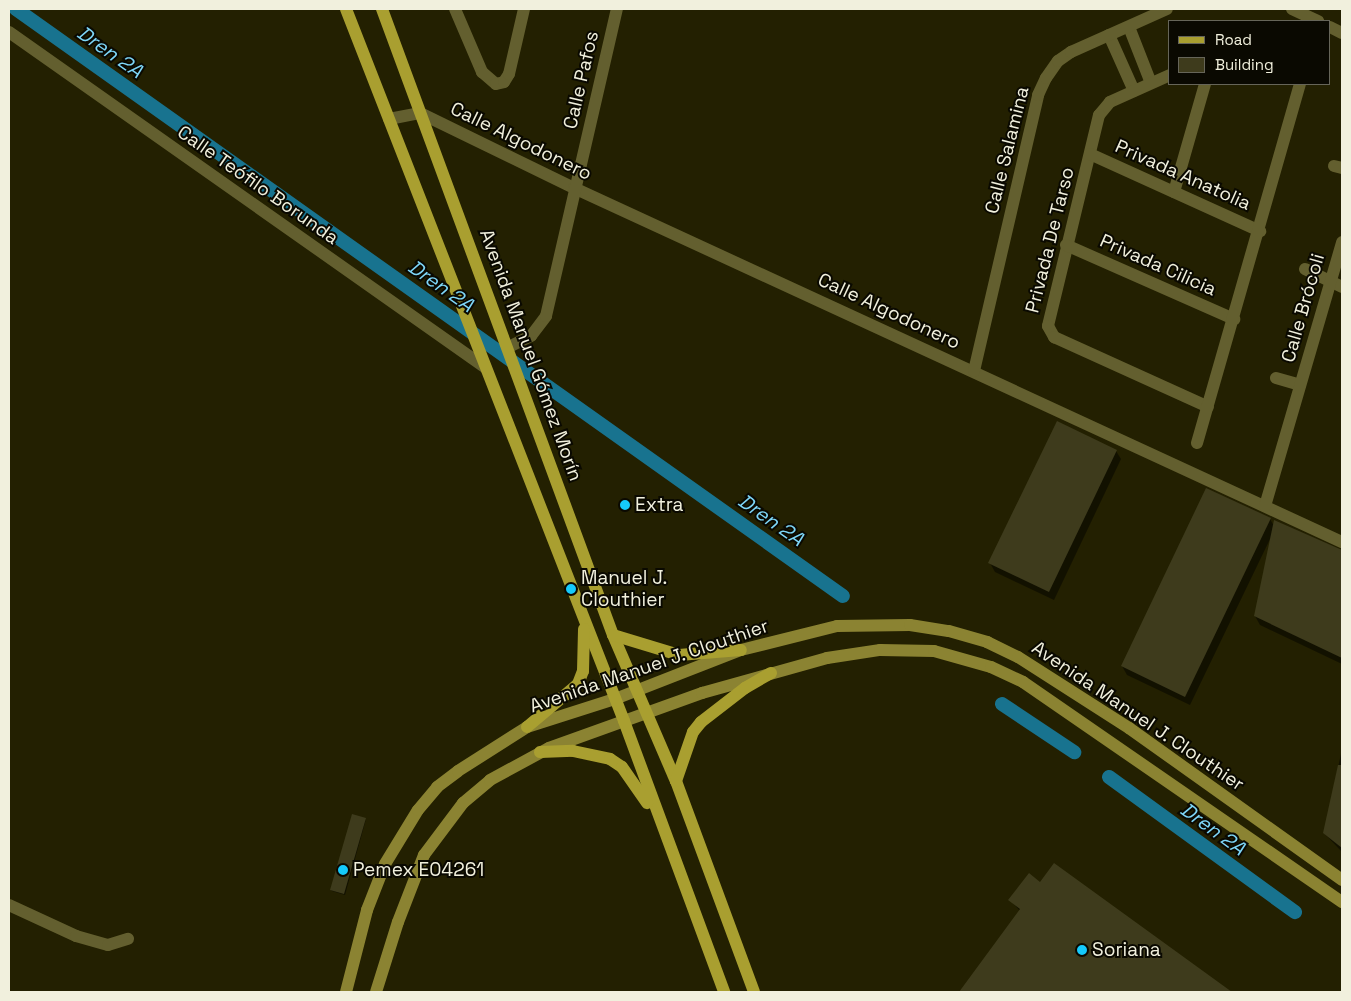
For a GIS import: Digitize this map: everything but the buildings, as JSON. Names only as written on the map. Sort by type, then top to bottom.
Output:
[{"type":"main road","points":[[346,9],[475,337],[584,624],[624,721],[659,821],[724,992]]},
{"type":"main road","name":"Avenida Manuel Gómez Morín","points":[[382,9],[532,409],[613,635],[676,781],[754,992]]},
{"type":"main road","points":[[527,727],[578,684],[583,671],[584,624]]},
{"type":"main road","name":"Avenida Manuel J. Clouthier","points":[[346,992],[368,910],[385,864],[401,834],[438,788],[485,752],[527,727],[615,699],[741,650],[836,626],[910,625],[949,631],[987,642],[1045,672],[1083,697],[1342,880]]},
{"type":"main road","points":[[613,635],[646,648],[679,656],[741,650]]},
{"type":"main road","name":"Avenida Manuel J. Clouthier","points":[[376,992],[413,880],[441,828],[463,802],[490,780],[540,752],[646,713],[770,673],[827,658],[906,648],[934,651],[991,667],[1023,682],[1117,744],[1342,902]]},
{"type":"main road","points":[[676,781],[693,732],[701,722],[745,688],[770,673]]},
{"type":"main road","points":[[540,752],[572,751],[610,759],[631,778],[659,821]]},
{"type":"street","points":[[455,9],[482,72],[496,84],[504,82],[509,74],[524,9]]},
{"type":"street","name":"Calle Pafos","points":[[509,347],[531,336],[546,316],[574,188],[617,9]]},
{"type":"street","name":"Calle Salamina","points":[[974,371],[1038,95],[1058,61],[1109,35],[1167,9]]},
{"type":"street","points":[[1292,9],[1316,20]]},
{"type":"street","points":[[1129,27],[1152,83]]},
{"type":"street","name":"Calle Teófilo Borunda","points":[[9,32],[486,368]]},
{"type":"street","points":[[1109,35],[1134,91]]},
{"type":"street","name":"Privada De Tarso","points":[[1168,76],[1134,91],[1103,108],[1047,320],[1054,338],[1208,407]]},
{"type":"street","points":[[1174,192],[1205,85]]},
{"type":"street","points":[[1197,443],[1260,231],[1300,85]]},
{"type":"street","points":[[389,119],[420,113]]},
{"type":"street","name":"Calle Algodonero","points":[[420,113],[574,188],[1342,542]]},
{"type":"street","name":"Privada Anatolia","points":[[1090,154],[1260,231]]},
{"type":"street","name":"Calle Brócoli","points":[[1265,506],[1300,385],[1336,284],[1342,242]]},
{"type":"street","name":"Privada Cilicia","points":[[1066,245],[1234,319]]},
{"type":"street","points":[[1305,269],[1336,284]]},
{"type":"street","name":"Calle Brócoli","points":[[1276,378],[1300,385]]},
{"type":"street","points":[[9,905],[76,936],[108,944],[128,939]]},
{"type":"waterway","name":"Dren 2A","points":[[16,9],[843,596]]},
{"type":"waterway","name":"Dren 2A","points":[[1002,704],[1074,752]]},
{"type":"waterway","name":"Dren 2A","points":[[1109,777],[1295,912]]},
{"type":"place","name":"Extra","points":[[625,505]]},
{"type":"place","name":"Manuel J. Clouthier","points":[[571,589]]},
{"type":"place","name":"Pemex E04261","points":[[343,870]]},
{"type":"place","name":"Soriana","points":[[1082,950]]}]
